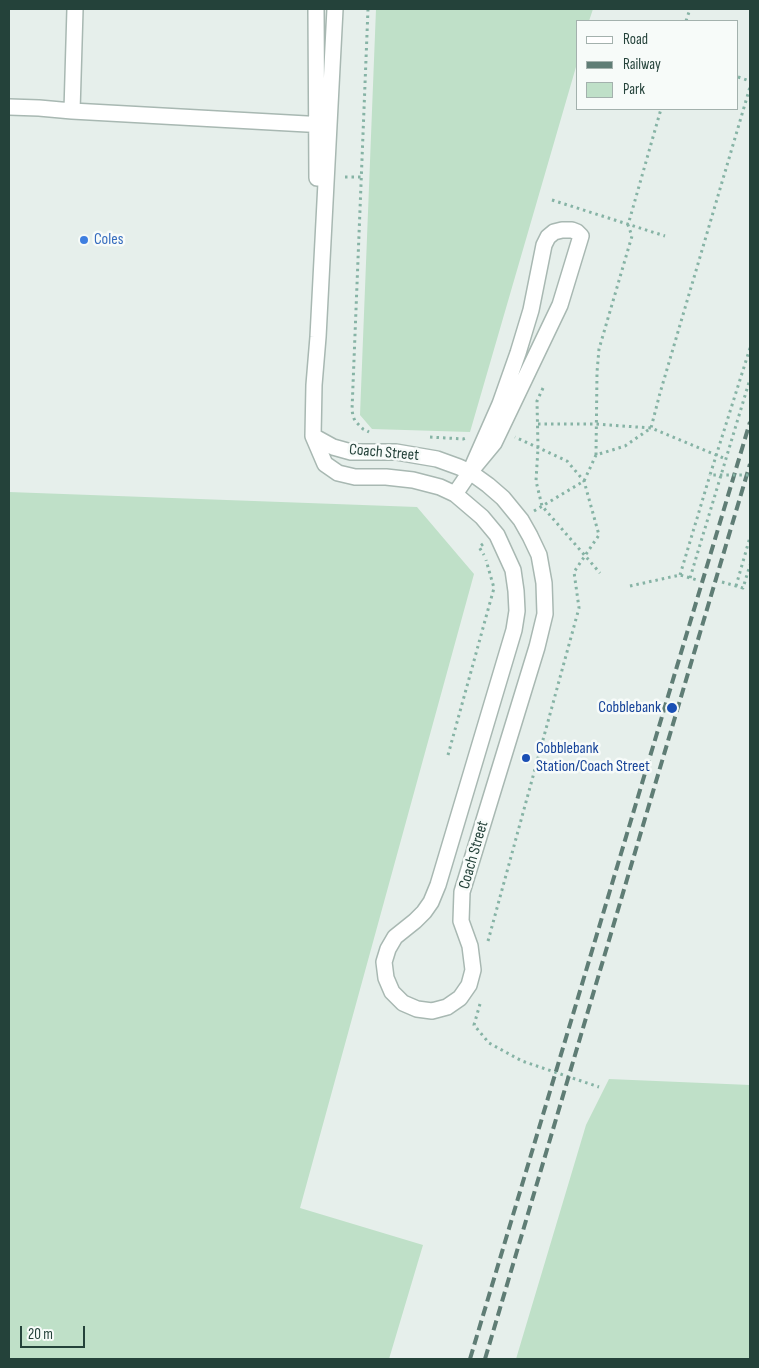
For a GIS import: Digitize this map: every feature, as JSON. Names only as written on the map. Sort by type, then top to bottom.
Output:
[{"type":"street","points":[[72,111],[75,9]]},
{"type":"street","name":"Coach Street","points":[[316,9],[323,125]]},
{"type":"street","name":"Coach Street","points":[[313,436],[333,447],[351,452],[396,452],[438,459],[470,472],[503,498],[521,520],[538,555],[544,583],[545,614],[462,892],[462,920],[470,946],[473,970],[469,985],[460,998],[447,1007],[432,1011],[417,1009],[403,1003],[392,992],[386,978],[384,962],[388,949],[395,937],[424,912],[431,902],[438,885],[514,630],[517,611],[514,570],[497,535],[482,516],[455,494],[440,487],[413,480],[386,477],[354,477],[338,473],[325,464],[313,436],[314,385],[318,337],[323,125],[335,9]]},
{"type":"street","points":[[9,107],[323,125]]},
{"type":"street","points":[[455,494],[495,428],[560,305],[581,236],[577,232],[562,230],[554,232],[548,237],[544,245],[531,310],[500,404],[495,428]]},
{"type":"path","points":[[368,9],[352,416],[358,425],[372,434]]},
{"type":"path","points":[[596,455],[625,446],[651,428],[750,87]]},
{"type":"path","points":[[521,520],[584,480],[596,455],[595,424],[599,349],[632,236],[628,225],[661,110]]},
{"type":"path","points":[[552,200],[665,236]]},
{"type":"path","points":[[680,575],[750,348]]},
{"type":"path","points":[[690,578],[750,379]]},
{"type":"path","points":[[544,384],[537,401],[538,448],[536,481],[542,506],[600,573]]},
{"type":"path","points":[[427,437],[464,439],[477,432],[484,423],[567,461],[584,480],[599,535],[574,572],[578,608],[487,944]]},
{"type":"path","points":[[538,424],[595,424],[651,428],[726,459]]},
{"type":"path","points":[[710,475],[750,475]]},
{"type":"path","points":[[448,755],[494,588],[486,559],[479,547],[497,535]]},
{"type":"path","points":[[736,586],[750,537]]},
{"type":"path","points":[[722,582],[744,588],[750,565]]},
{"type":"path","points":[[630,586],[680,575],[697,580]]},
{"type":"path","points":[[482,996],[474,1025],[488,1042],[522,1061],[599,1087]]},
{"type":"green space","points":[[376,9],[593,9],[589,20],[576,20],[576,67],[470,432],[372,429],[360,415]]},
{"type":"green space","points":[[9,492],[417,507],[474,574],[300,1208],[423,1245],[389,1359],[9,1359]]},
{"type":"green space","points":[[609,1079],[750,1085],[750,1359],[516,1359],[586,1125]]},
{"type":"railway","points":[[470,1359],[750,422]]},
{"type":"railway","points":[[485,1359],[750,464]]},
{"type":"place","name":"Coles","points":[[84,240]]},
{"type":"place","name":"Cobblebank","points":[[672,708]]},
{"type":"place","name":"Cobblebank Station/Coach Street","points":[[526,758]]}]
